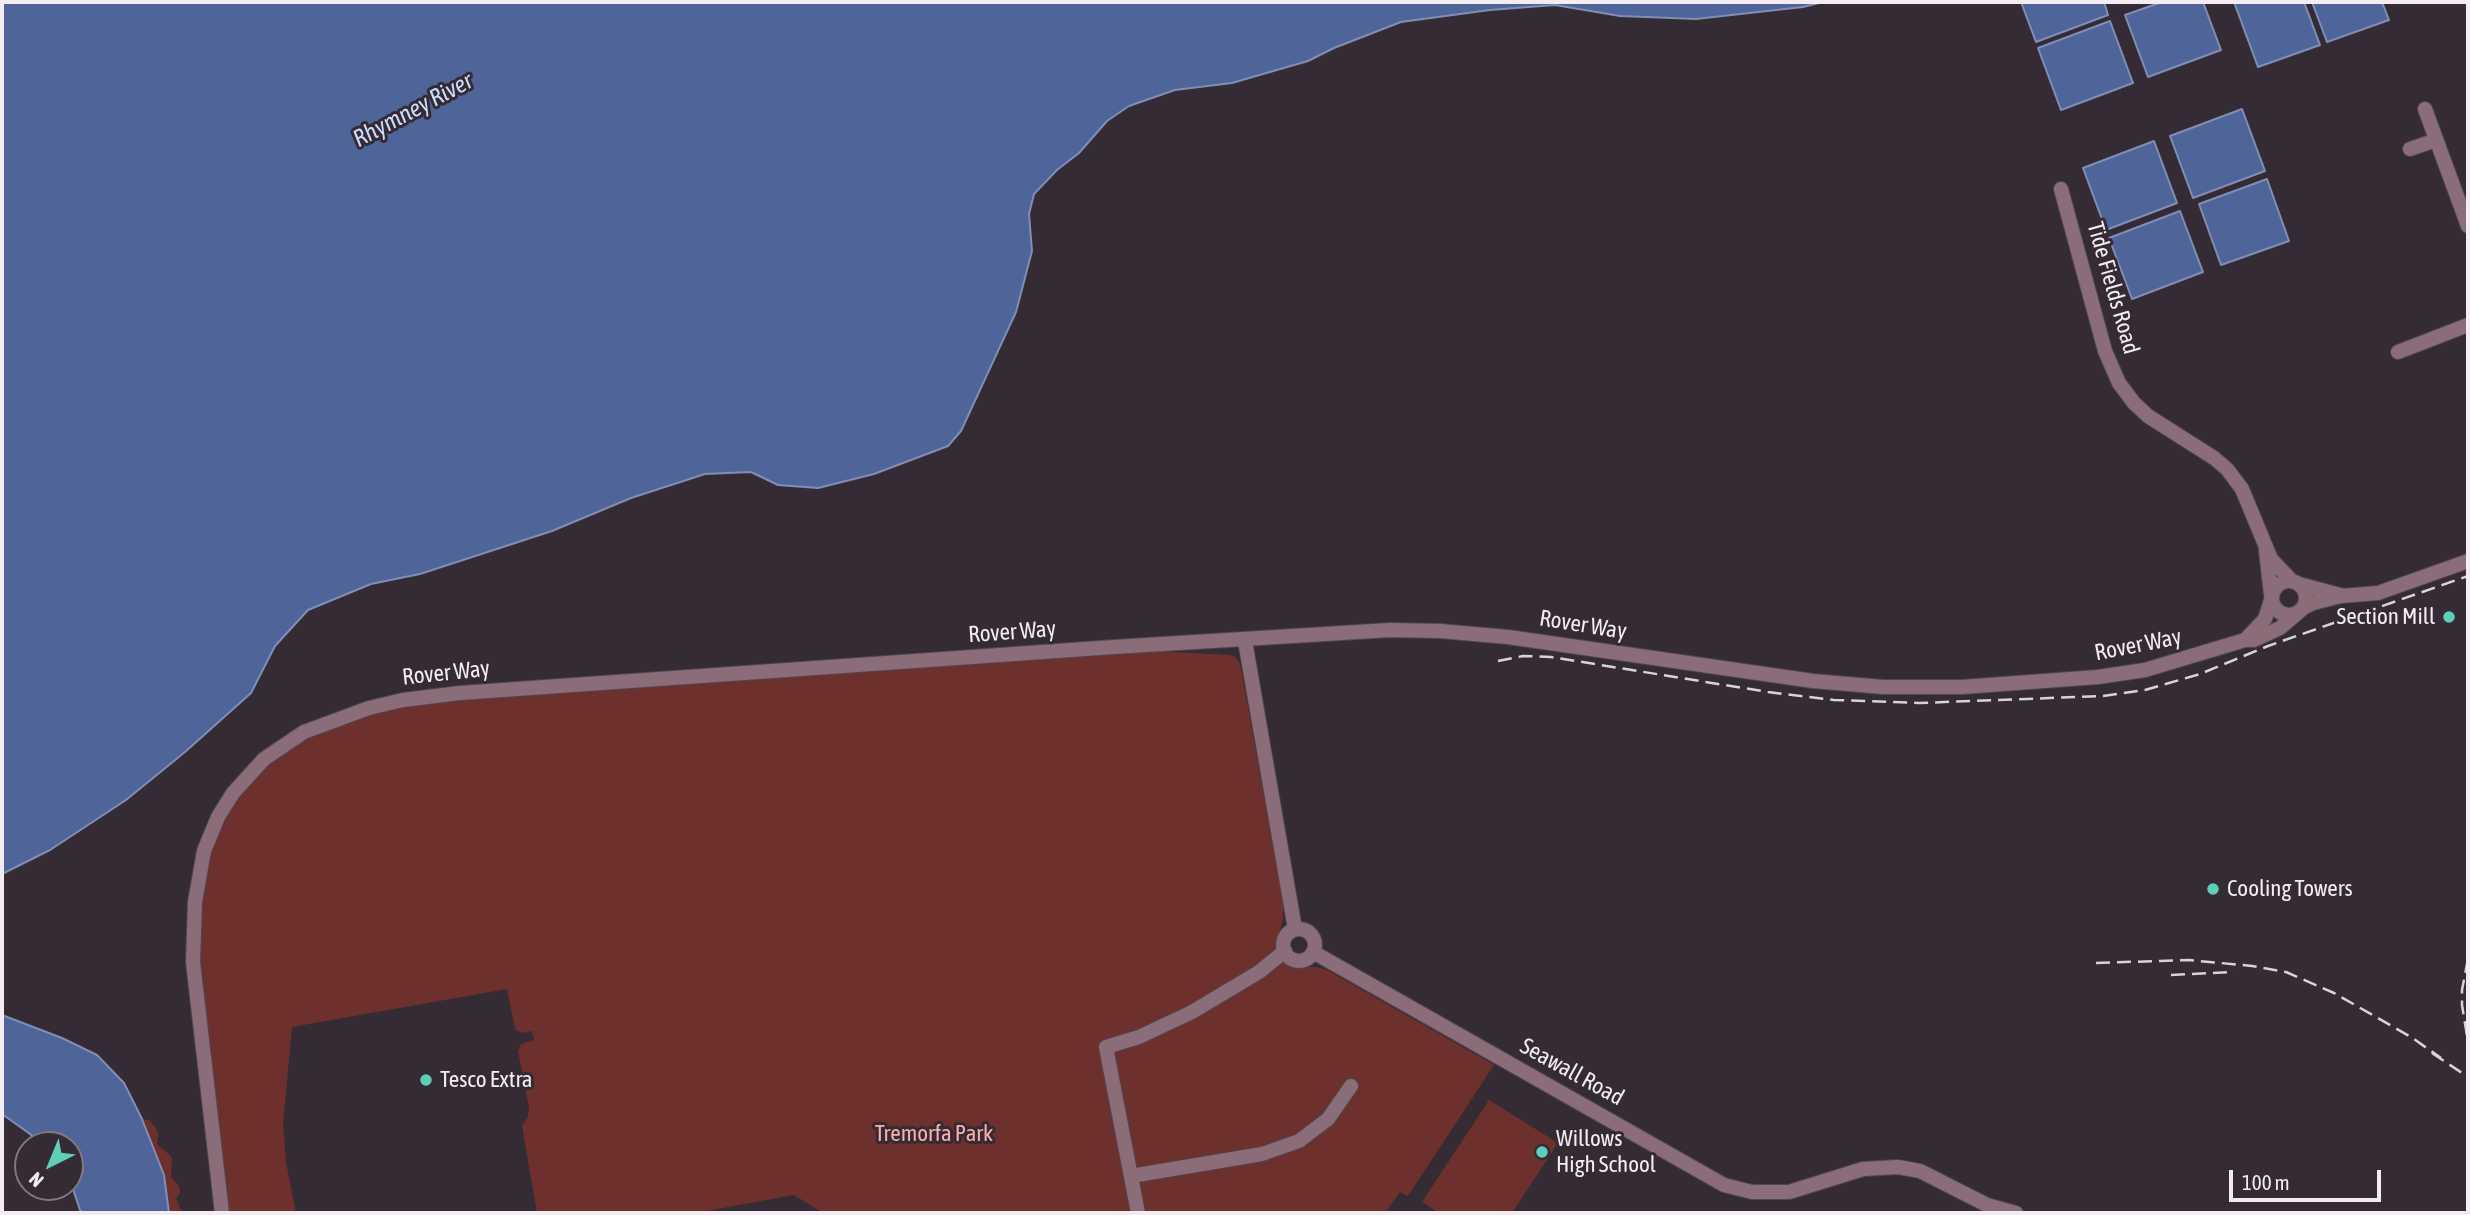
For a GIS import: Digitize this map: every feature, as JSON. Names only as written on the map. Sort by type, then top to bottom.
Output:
[{"type":"street","points":[[2425,109],[2468,226]]},
{"type":"street","points":[[2410,149],[2436,140]]},
{"type":"street","name":"Tide Fields Road","points":[[2061,189],[2105,351],[2119,383],[2148,416],[2214,458],[2227,470],[2242,489],[2272,559],[2295,582]]},
{"type":"street","points":[[2398,352],[2468,325]]},
{"type":"street","name":"Tide Fields Road","points":[[2265,547],[2271,597]]},
{"type":"street","name":"Rover Way","points":[[222,1213],[194,974],[193,930],[197,886],[208,839],[233,793],[264,760],[297,736],[322,724],[369,708],[439,695],[1114,647],[1390,631],[1472,633],[1569,645],[1763,676],[1850,684],[1933,688],[2014,684],[2145,670],[2270,634],[2313,603],[2341,596],[2378,593],[2468,561]]},
{"type":"street","points":[[2245,640],[2265,619],[2271,597],[2280,582],[2295,582],[2305,593],[2306,603],[2302,609],[2291,615],[2280,613],[2271,597]]},
{"type":"street","name":"Rover Way","points":[[2295,582],[2341,596]]},
{"type":"street","points":[[1245,641],[1295,929]]},
{"type":"street","points":[[1295,929],[1311,934],[1313,952],[1307,958],[1297,960],[1287,956],[1284,951],[1285,937],[1295,929]]},
{"type":"street","points":[[1138,1213],[1106,1047],[1139,1037],[1192,1012],[1259,972],[1284,951]]},
{"type":"street","name":"Seawall Road","points":[[1313,952],[1724,1185],[1763,1193],[1789,1192],[1863,1169],[1898,1167],[1920,1171],[1987,1205],[2016,1213]]},
{"type":"street","points":[[1131,1177],[1262,1154],[1299,1141],[1328,1119],[1351,1086]]},
{"type":"green space","name":"Tremorfa Park","points":[[1155,651],[1230,655],[1240,664],[1283,899],[1283,919],[1277,945],[1281,958],[1292,967],[1327,970],[1494,1065],[1408,1196],[1400,1192],[1385,1213],[823,1213],[794,1195],[696,1213],[537,1213],[522,1126],[528,1117],[529,1107],[518,1051],[521,1044],[534,1040],[532,1031],[522,1033],[515,1029],[507,989],[292,1027],[283,1124],[286,1162],[296,1213],[228,1213],[199,962],[202,899],[212,848],[231,809],[265,768],[301,742],[383,710],[458,699]]},
{"type":"green space","points":[[1489,1100],[1558,1143],[1512,1213],[1439,1213],[1422,1202]]},
{"type":"green space","points":[[142,1119],[149,1120],[155,1127],[158,1133],[157,1144],[172,1157],[171,1177],[179,1186],[180,1193],[176,1198],[182,1213],[169,1213],[164,1175]]},
{"type":"water","name":"Rhymney River","points":[[2,2],[1823,2],[1803,7],[1696,19],[1620,16],[1555,5],[1490,10],[1401,22],[1308,61],[1232,83],[1175,90],[1129,106],[1107,121],[1079,153],[1057,170],[1034,194],[1029,214],[1032,251],[1016,312],[961,431],[948,446],[874,474],[818,488],[778,485],[751,472],[705,474],[631,498],[552,531],[420,574],[371,584],[308,610],[275,646],[251,693],[185,752],[126,800],[50,850],[2,874]]},
{"type":"water","points":[[2021,2],[2104,2],[2108,15],[2036,42]]},
{"type":"water","points":[[2162,2],[2203,2],[2221,50],[2148,77],[2125,15]]},
{"type":"water","points":[[2234,2],[2304,2],[2320,45],[2258,67]]},
{"type":"water","points":[[2312,2],[2382,2],[2389,20],[2327,42]]},
{"type":"water","points":[[2110,21],[2133,83],[2061,110],[2038,48]]},
{"type":"water","points":[[2242,109],[2265,171],[2193,198],[2170,136]]},
{"type":"water","points":[[2154,141],[2177,203],[2106,230],[2083,168]]},
{"type":"water","points":[[2267,179],[2289,241],[2221,265],[2199,204]]},
{"type":"water","points":[[2180,211],[2203,272],[2132,299],[2109,238]]},
{"type":"water","points":[[2,1015],[97,1055],[124,1083],[142,1119],[164,1175],[169,1213],[81,1213],[77,1201],[84,1201],[84,1131],[26,1131],[2,1114]]},
{"type":"railway","points":[[1498,661],[1523,656],[1551,657],[1834,700],[1919,703],[2103,696],[2145,690],[2200,674],[2268,646],[2468,576]]},
{"type":"railway","points":[[2468,959],[2462,990],[2468,1042]]},
{"type":"railway","points":[[2096,963],[2189,960],[2286,972],[2334,993],[2411,1037],[2441,1058]]},
{"type":"railway","points":[[2171,975],[2234,972]]},
{"type":"railway","points":[[2432,1053],[2468,1077]]},
{"type":"place","name":"Section Mill","points":[[2449,617]]},
{"type":"place","name":"Cooling Towers","points":[[2213,889]]},
{"type":"place","name":"Tesco Extra","points":[[426,1080]]},
{"type":"place","name":"Willows High School","points":[[1542,1152]]}]
